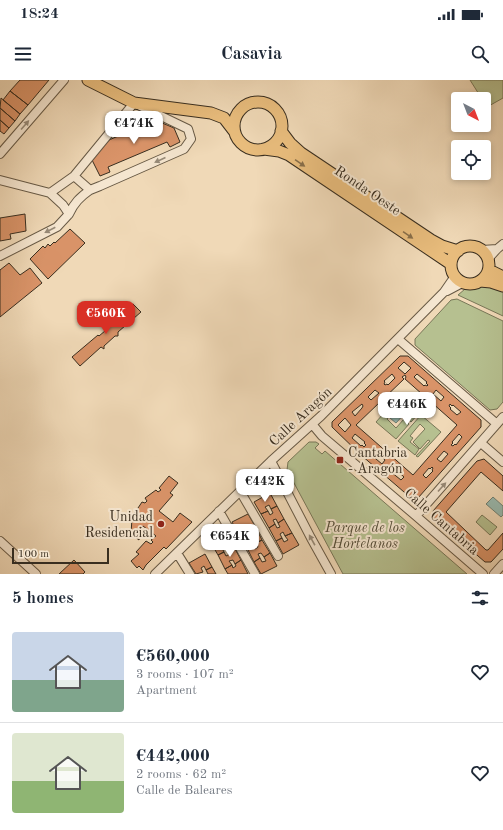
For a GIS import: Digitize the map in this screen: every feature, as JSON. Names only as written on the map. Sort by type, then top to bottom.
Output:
[{"type":"main road","points":[[88,80],[134,102],[211,113],[224,118],[234,131],[237,139],[249,149],[264,149],[275,143],[281,131],[282,124],[280,116],[270,105],[263,103],[255,102],[232,110],[211,113]]},
{"type":"main road","points":[[234,131],[236,115],[248,104]]},
{"type":"main road","name":"Ronda Oeste","points":[[281,131],[297,150],[431,240],[442,246],[458,250]]},
{"type":"main road","name":"Ronda Oeste","points":[[264,149],[279,151],[289,155],[452,264]]},
{"type":"main road","points":[[503,277],[476,247],[463,247],[458,250],[452,259],[452,264],[459,279],[474,283],[480,281],[491,282],[503,286]]},
{"type":"main road","points":[[480,281],[487,274],[486,259]]},
{"type":"street","points":[[0,154],[64,80]]},
{"type":"street","points":[[0,256],[57,227],[69,214],[80,196],[90,190],[184,149],[191,138],[188,129],[134,102],[74,176],[50,193]]},
{"type":"street","points":[[74,176],[90,190]]},
{"type":"street","points":[[0,180],[50,193],[63,205],[69,214]]},
{"type":"street","points":[[486,259],[500,246]]},
{"type":"street","name":"Calle Aragón","points":[[155,574],[271,461],[312,424],[444,292],[459,279]]},
{"type":"street","points":[[398,339],[497,424]]},
{"type":"street","points":[[416,516],[503,417]]},
{"type":"street","name":"Calle Cantabria","points":[[312,424],[322,436],[483,574]]},
{"type":"street","points":[[481,443],[503,462]]},
{"type":"street","points":[[271,461],[331,574]]},
{"type":"street","points":[[240,491],[278,556]]},
{"type":"street","points":[[219,511],[255,574]]},
{"type":"street","points":[[0,541],[36,574]]},
{"type":"street","points":[[177,553],[190,574]]},
{"type":"street","points":[[494,574],[503,564]]},
{"type":"green space","points":[[470,80],[503,80],[503,98],[491,105],[491,92],[478,92]]},
{"type":"green space","points":[[482,285],[503,290],[503,316],[458,295],[465,289],[473,289]]},
{"type":"green space","points":[[457,299],[503,321],[503,402],[497,409],[490,410],[415,345],[415,339],[451,300]]},
{"type":"green space","points":[[399,396],[419,413],[411,422],[406,417],[410,411],[401,403],[387,419],[396,428],[404,419],[409,424],[396,439],[376,422]]},
{"type":"green space","points":[[421,415],[441,432],[418,457],[416,456],[430,441],[428,440],[420,449],[413,442],[425,429],[420,424],[410,436],[413,438],[410,442],[419,449],[415,455],[398,441]]},
{"type":"green space","name":"Parque de los Hortelanos","points":[[309,442],[316,442],[319,444],[315,448],[322,454],[325,451],[467,574],[343,574],[287,470],[288,462]]},
{"type":"green space","points":[[482,515],[497,527],[490,535],[476,522]]},
{"type":"water","points":[[400,407],[406,412],[396,423],[390,418]]},
{"type":"water","points":[[493,497],[503,506],[503,515],[501,517],[486,504]]},
{"type":"building","points":[[20,80],[49,80],[28,105],[10,91]]},
{"type":"building","points":[[10,91],[28,105],[20,114],[3,100]]},
{"type":"building","points":[[1,98],[20,114],[15,121],[0,108]]},
{"type":"building","points":[[0,108],[15,121],[9,128],[0,120]]},
{"type":"building","points":[[0,120],[9,128],[4,134],[0,131]]},
{"type":"building","points":[[155,120],[174,128],[180,142],[170,147],[167,142],[108,167],[110,172],[100,176],[92,160],[109,140]]},
{"type":"building","points":[[25,214],[26,231],[10,234],[11,239],[0,241],[0,218]]},
{"type":"building","points":[[70,229],[85,243],[48,279],[30,259],[43,246],[45,248],[48,244],[50,246],[54,242],[55,243]]},
{"type":"building","points":[[9,263],[20,275],[30,268],[42,283],[0,317],[0,270]]},
{"type":"building","points":[[133,304],[141,312],[118,332],[118,336],[115,336],[104,346],[104,349],[101,347],[80,366],[72,357],[112,325],[110,324]]},
{"type":"building","points":[[400,356],[408,356],[481,420],[481,427],[418,498],[411,498],[361,455],[332,427],[332,422]],"holes":[[[404,362],[411,368],[405,374],[398,368]],[[392,374],[395,378],[388,385],[384,384],[384,381]],[[417,374],[427,382],[426,383],[428,385],[424,386],[414,377]],[[405,375],[405,379],[457,425],[413,475],[356,425],[404,379],[402,377]],[[375,390],[379,393],[371,400],[368,397]],[[436,390],[444,397],[441,401],[433,394]],[[362,404],[362,408],[355,416],[352,412]],[[450,404],[461,412],[457,415],[450,409]],[[345,418],[351,425],[345,432],[338,425]],[[355,434],[365,442],[364,443],[366,445],[364,447],[362,445],[361,446],[352,438]],[[459,434],[462,437],[456,445],[451,445],[453,443],[452,442]],[[374,450],[385,460],[382,464],[370,454]],[[444,451],[448,454],[441,462],[437,459]],[[394,468],[404,477],[401,480],[391,472],[392,471],[390,469]],[[429,468],[433,468],[433,471],[426,478],[423,475]]]},
{"type":"building","points":[[484,459],[503,476],[503,491],[481,472],[446,512],[486,550],[488,550],[503,533],[503,549],[491,562],[485,562],[434,518],[433,511],[477,461]]},
{"type":"building","name":"Unidad Residencial","points":[[169,476],[178,483],[170,493],[173,495],[159,511],[173,522],[180,513],[192,522],[166,549],[164,547],[143,570],[139,566],[137,568],[131,561],[139,554],[136,552],[146,541],[151,544],[153,542],[151,540],[156,536],[143,526],[141,528],[139,540],[131,534],[132,518],[135,518],[137,515],[134,514],[142,502],[145,503],[147,501],[145,498],[156,490],[158,492],[161,490],[159,488]]},
{"type":"building","points":[[270,493],[277,506],[271,509],[269,505],[265,507],[268,511],[261,514],[254,502]]},
{"type":"building","points":[[277,506],[284,519],[278,523],[276,519],[273,520],[275,524],[269,528],[261,514],[268,511],[270,515],[273,513],[271,509]]},
{"type":"building","points":[[248,514],[255,526],[249,530],[247,526],[243,528],[246,532],[239,535],[232,522]]},
{"type":"building","points":[[284,519],[292,533],[285,536],[283,532],[280,534],[282,538],[276,541],[269,528],[275,524],[277,528],[280,527],[278,523]]},
{"type":"building","points":[[255,526],[262,540],[256,543],[254,539],[251,541],[253,545],[247,548],[239,535],[246,532],[248,536],[251,534],[249,530]]},
{"type":"building","points":[[292,533],[299,545],[283,554],[276,541],[282,538],[284,542],[288,540],[285,536]]},
{"type":"building","points":[[227,534],[234,547],[228,550],[225,546],[222,548],[224,552],[218,555],[211,543]]},
{"type":"building","points":[[262,540],[270,553],[264,557],[261,553],[258,554],[260,558],[254,562],[247,548],[253,545],[255,549],[258,547],[256,543]]},
{"type":"building","points":[[234,547],[241,560],[235,564],[233,560],[229,561],[232,565],[225,569],[218,555],[224,552],[226,556],[230,554],[228,550]]},
{"type":"building","points":[[270,553],[277,566],[261,574],[254,562],[260,558],[262,562],[266,561],[264,557]]},
{"type":"building","points":[[205,554],[212,567],[206,570],[204,566],[201,568],[203,572],[196,574],[189,563]]},
{"type":"building","points":[[74,560],[85,572],[83,574],[59,574]]},
{"type":"building","points":[[241,560],[248,574],[228,574],[225,569],[232,565],[233,568],[236,566],[235,564]]},
{"type":"building","points":[[212,567],[216,574],[208,574],[206,570]]},
{"type":"place","name":"Cantabria - Aragón","points":[[340,460]]},
{"type":"place","name":"Unidad Residencial","points":[[161,524]]}]
